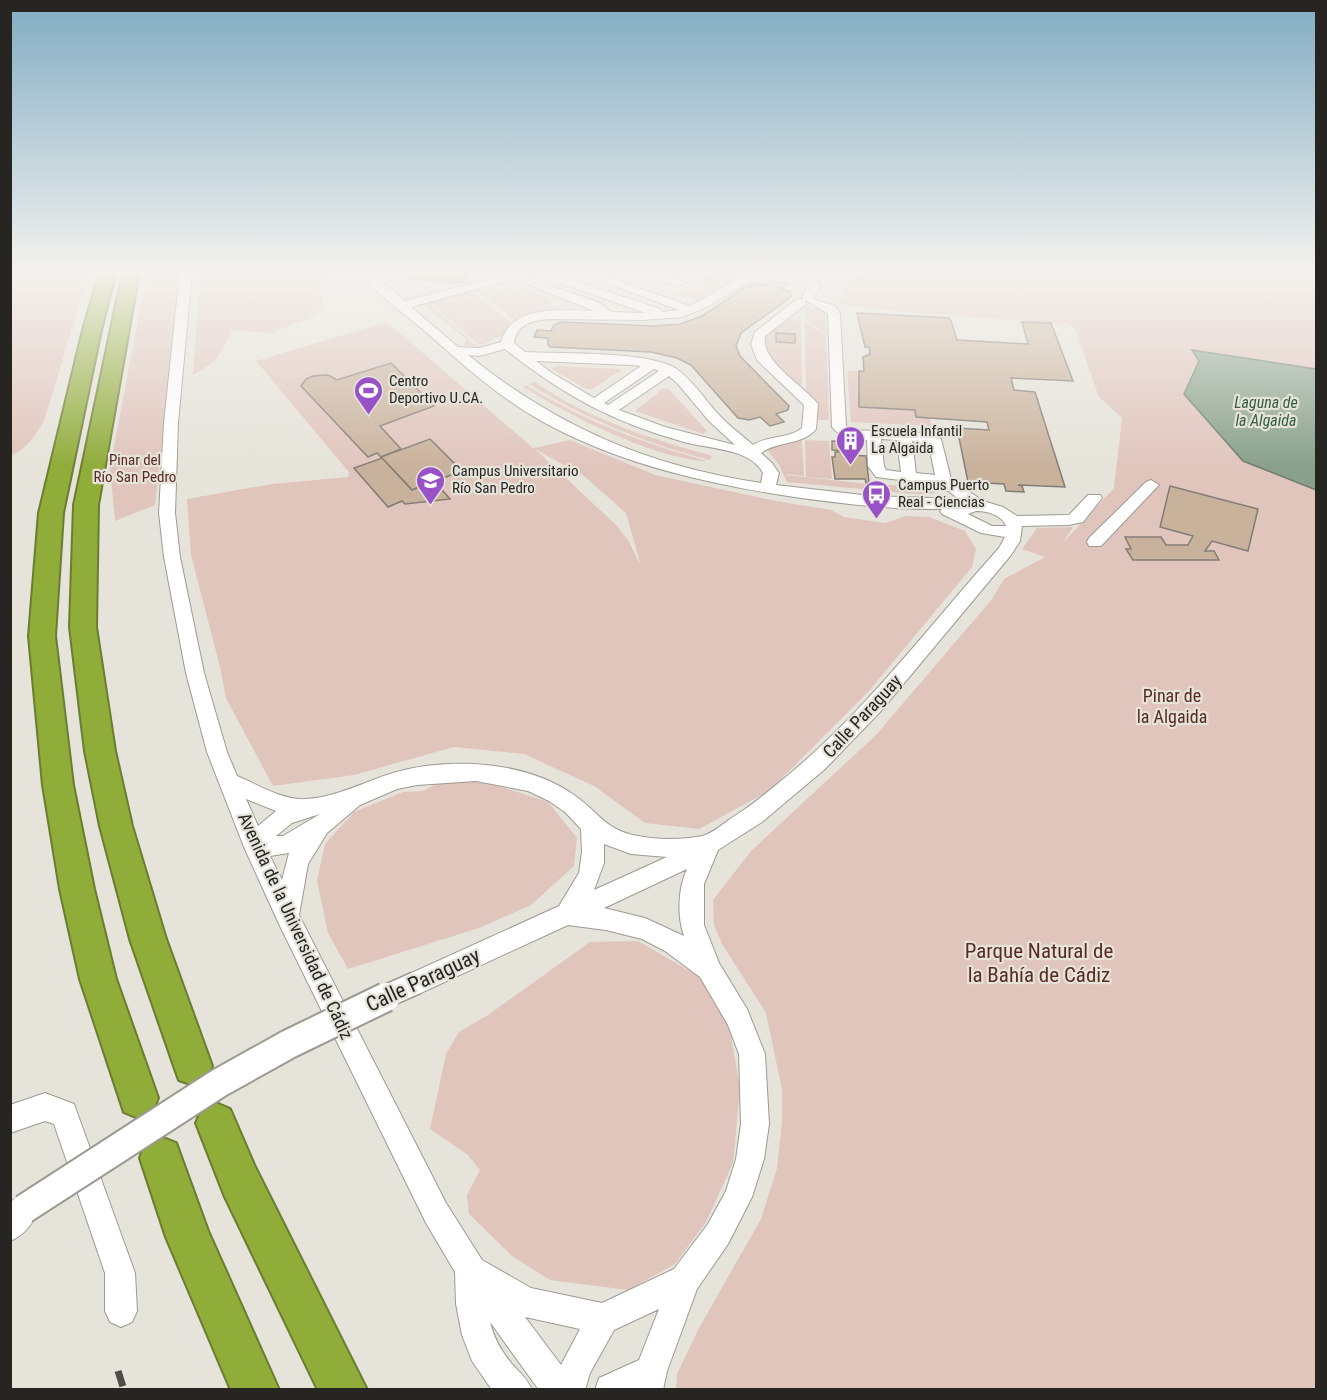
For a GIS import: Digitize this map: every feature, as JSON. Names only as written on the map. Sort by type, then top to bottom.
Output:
[{"type":"highway","points":[[90,337],[51,513],[42,636],[58,785],[77,889],[98,979],[138,1098]]},
{"type":"highway","points":[[118,337],[86,505],[83,627],[100,751],[116,826],[148,939],[193,1066]]},
{"type":"highway","points":[[216,1123],[240,1182],[343,1389]]},
{"type":"highway","points":[[161,1158],[188,1237],[255,1389]]},
{"type":"street","name":"Avenida de la Universidad de Cádiz","points":[[180,337],[171,423],[167,513],[172,557],[195,674],[217,752],[255,847],[287,916],[436,1213],[470,1268],[559,1389]]},
{"type":"street","points":[[441,337],[456,351],[474,357],[517,400],[543,416],[572,431],[643,459],[734,483],[820,496],[861,505],[891,502],[999,511],[1013,525]]},
{"type":"street","points":[[507,344],[509,337]]},
{"type":"street","points":[[507,344],[556,383],[594,404],[661,431],[752,453],[767,442],[801,436],[809,429],[811,404],[762,357],[757,344],[758,337]]},
{"type":"street","points":[[835,337],[839,427],[848,434],[904,436],[926,438],[936,442],[947,483],[962,509]]},
{"type":"street","points":[[474,357],[507,344]]},
{"type":"street","points":[[522,356],[653,364],[669,370],[683,381],[714,418],[767,466],[771,473],[767,489]]},
{"type":"street","points":[[594,404],[653,364]]},
{"type":"street","points":[[609,410],[669,370]]},
{"type":"street","points":[[877,436],[874,437],[876,466],[881,474],[947,483]]},
{"type":"street","points":[[904,436],[909,478]]},
{"type":"street","points":[[947,483],[946,494],[985,530],[992,547],[993,564]]},
{"type":"street","points":[[1077,518],[1099,536],[1151,485]]},
{"type":"street","points":[[985,530],[1005,533],[1013,525],[1077,518],[1094,498]]},
{"type":"street","name":"Calle Paraguay","points":[[15,1216],[180,1107],[248,1066],[365,1006],[678,863],[754,816],[818,763],[873,707],[1010,545],[1014,536],[1013,525]]},
{"type":"street","points":[[255,847],[275,823],[303,808],[354,798],[397,780],[460,771],[489,774],[526,782],[550,791],[573,806],[591,825],[630,846],[670,849],[709,844]]},
{"type":"street","points":[[230,782],[273,801],[303,808]]},
{"type":"street","points":[[255,847],[286,845],[321,826],[354,798]]},
{"type":"street","points":[[591,825],[594,843],[593,868],[567,914],[604,918],[650,930],[672,941],[709,970]]},
{"type":"street","points":[[287,916],[297,861],[321,826]]},
{"type":"street","points":[[611,1389],[649,1380],[685,1280],[718,1234],[738,1197],[750,1159],[755,1124],[752,1054],[738,1018],[709,970],[692,925],[692,884],[709,844]]},
{"type":"street","points":[[10,1119],[45,1107],[64,1114],[120,1273],[121,1311]]},
{"type":"street","points":[[470,1268],[526,1302],[571,1314],[603,1319],[685,1280]]},
{"type":"street","points":[[470,1268],[474,1329],[487,1358],[505,1381],[516,1389]]},
{"type":"street","points":[[569,1389],[576,1367],[603,1319]]},
{"type":"green space","points":[[11,337],[69,337],[44,421],[26,445],[11,455]]},
{"type":"green space","name":"Pinar del Río San Pedro","points":[[135,337],[174,337],[155,505],[115,521],[110,468]]},
{"type":"green space","points":[[196,337],[229,337],[215,361],[193,375]]},
{"type":"green space","points":[[335,337],[405,337],[533,448],[570,440],[655,475],[776,501],[831,510],[844,517],[885,523],[906,516],[929,517],[965,531],[976,549],[972,567],[869,691],[769,791],[699,829],[645,823],[594,786],[524,754],[454,747],[354,775],[273,786],[226,698],[191,555],[187,499],[272,484],[348,477],[349,472],[256,361]],"holes":[[[535,449],[584,476],[626,513],[641,566],[628,540],[617,526]]]},
{"type":"green space","points":[[464,337],[478,347],[464,345],[466,339]]},
{"type":"green space","points":[[470,337],[498,337],[480,346]]},
{"type":"green space","points":[[801,337],[802,389],[764,354],[761,338]]},
{"type":"green space","points":[[805,337],[826,337],[829,420],[818,420],[817,402],[806,392]]},
{"type":"green space","name":"Parque Natural de la Bahía de Cádiz","points":[[1078,337],[1316,337],[1316,1389],[676,1390],[677,1374],[699,1328],[761,1219],[777,1168],[782,1122],[782,1089],[766,1013],[722,944],[714,925],[713,900],[751,851],[876,735],[992,599],[1004,579],[1045,557],[1022,549],[1037,528],[1073,527],[1062,544],[1114,488],[1122,418],[1099,397]]},
{"type":"green space","points":[[556,366],[621,370],[592,389],[587,389],[552,369]]},
{"type":"green space","points":[[847,371],[859,371],[859,407],[915,410],[916,417],[930,418],[932,426],[851,422]]},
{"type":"green space","points":[[535,382],[577,407],[620,427],[712,456],[710,460],[616,429],[550,397],[529,384]]},
{"type":"green space","points":[[526,385],[569,410],[614,430],[707,461],[663,453],[613,434],[565,411],[523,387]]},
{"type":"green space","points":[[664,388],[669,389],[707,431],[703,434],[635,411]]},
{"type":"green space","points":[[802,440],[804,476],[786,474],[869,484],[938,487],[938,490],[925,495],[787,482],[778,463],[766,449],[772,445]]},
{"type":"green space","points":[[805,440],[829,441],[832,479],[806,477]]},
{"type":"green space","points":[[444,780],[489,783],[548,802],[577,838],[574,866],[531,905],[479,928],[348,969],[328,933],[317,881],[325,844],[354,812],[403,792],[423,791]]},
{"type":"green space","points":[[638,941],[700,977],[730,1030],[740,1089],[733,1163],[706,1222],[675,1264],[628,1290],[550,1280],[512,1256],[469,1214],[467,1195],[480,1170],[468,1155],[430,1129],[446,1054],[459,1032],[488,1015],[590,942]]},
{"type":"water","name":"Laguna de la Algaida","points":[[1192,350],[1316,369],[1316,490],[1243,461],[1184,394],[1199,361]]},
{"type":"building","points":[[539,337],[739,337],[736,346],[740,356],[789,406],[788,410],[776,414],[784,422],[770,426],[760,417],[749,420],[738,418],[691,365],[677,358],[651,352],[550,347],[548,338]]},
{"type":"building","points":[[776,337],[795,337],[795,343],[776,342]]},
{"type":"building","points":[[863,337],[956,337],[957,340],[1028,344],[1026,337],[1056,337],[1073,381],[1011,378],[1014,390],[1035,392],[1065,487],[1018,485],[1022,486],[1024,492],[1006,491],[1004,484],[968,482],[957,428],[989,430],[987,422],[916,417],[915,410],[859,407],[859,371],[864,371],[863,357],[870,354],[869,347],[865,347]]},
{"type":"building","name":"Centro Deportivo U.CA.","points":[[391,363],[434,406],[380,426],[401,449],[381,457],[377,453],[368,457],[301,386],[306,379],[313,376],[328,375],[337,380]]},
{"type":"building","points":[[430,439],[462,471],[412,490],[381,457]]},
{"type":"building","name":"Escuela Infantil La Algaida","points":[[832,441],[856,442],[857,452],[853,452],[853,455],[866,456],[869,483],[866,483],[865,479],[835,479],[832,457],[835,457],[835,452],[848,451],[832,450]]},
{"type":"building","points":[[382,458],[412,490],[434,481],[450,499],[405,504],[402,501],[388,507],[354,468]]},
{"type":"building","points":[[1170,486],[1258,509],[1248,551],[1212,541],[1205,551],[1214,551],[1219,560],[1133,560],[1126,549],[1131,549],[1125,537],[1161,537],[1166,545],[1188,545],[1193,536],[1160,527]]},
{"type":"railway","points":[[118,1371],[124,1390]]},
{"type":"place","name":"Centro Deportivo U.CA.","points":[[368,416]]},
{"type":"place","name":"Escuela Infantil La Algaida","points":[[850,466]]},
{"type":"place","name":"Campus Universitario Río San Pedro","points":[[431,506]]},
{"type":"place","name":"Campus Puerto Real - Ciencias","points":[[877,520]]},
{"type":"park label","name":"Pinar de la Algaida","points":[[1172,705]]}]
